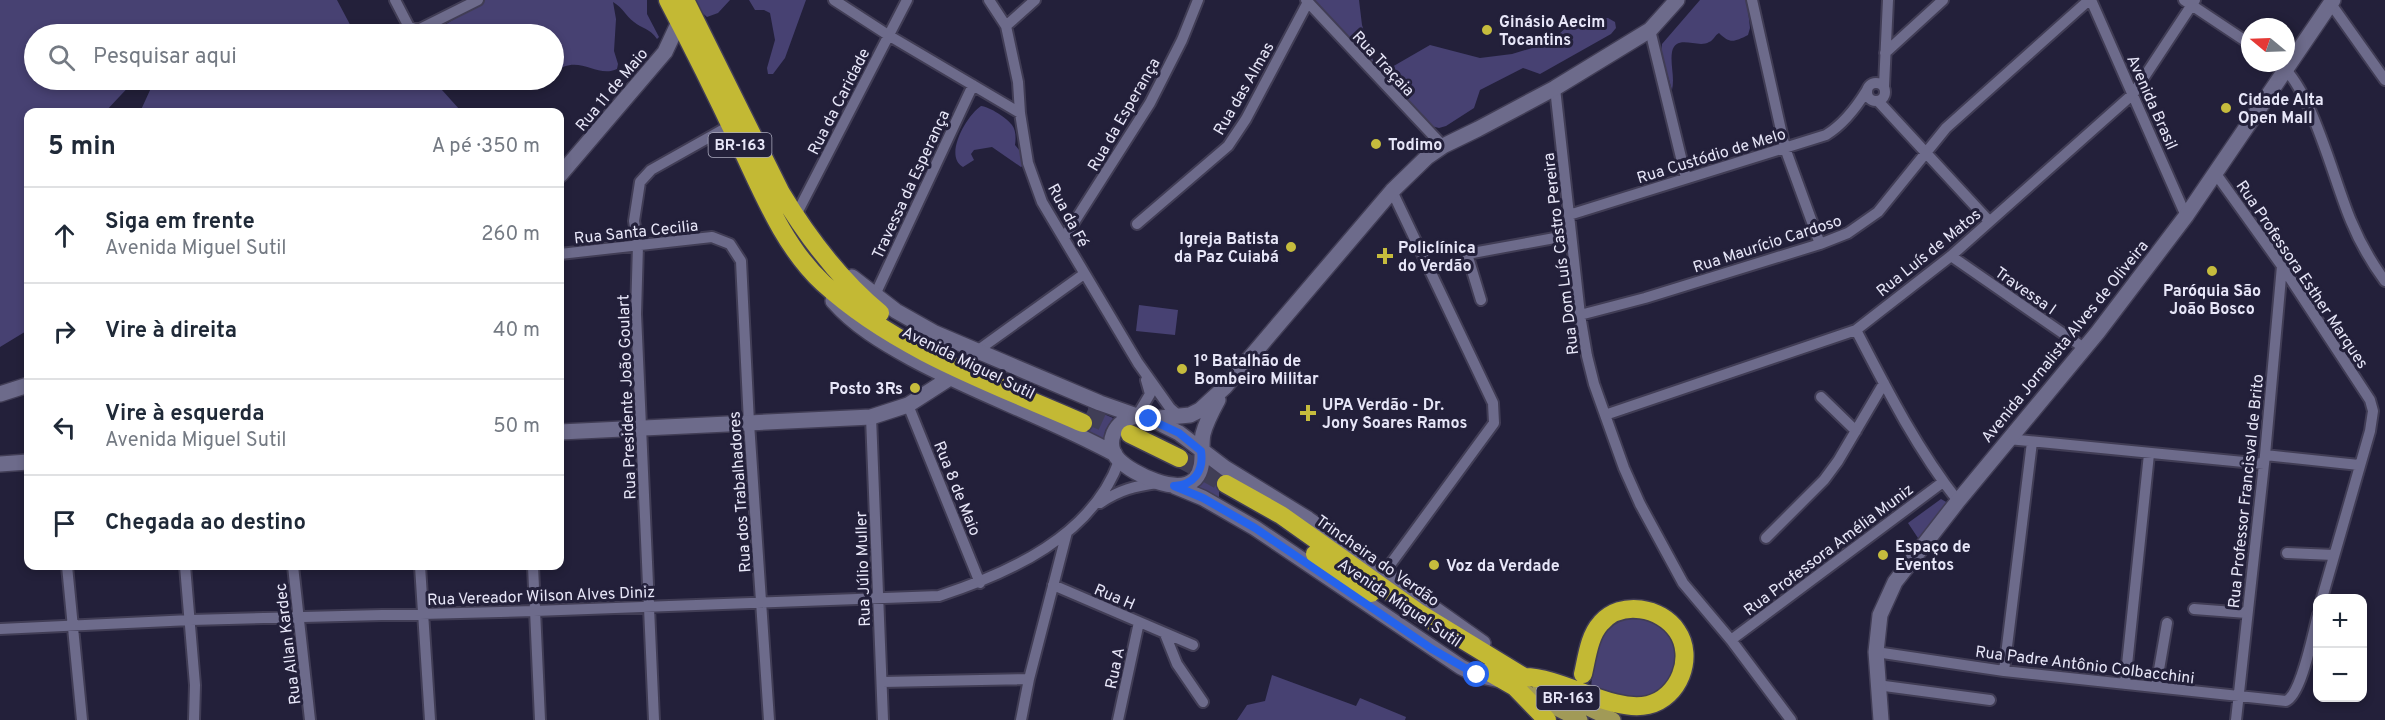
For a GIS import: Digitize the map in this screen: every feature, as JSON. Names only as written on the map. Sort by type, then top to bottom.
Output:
[{"type":"highway","name":"Avenida Miguel Sutil","points":[[668,0],[774,216],[804,260],[828,275]]},
{"type":"highway","name":"Avenida Miguel Sutil","points":[[685,0],[781,193],[828,275]]},
{"type":"highway","name":"BR-163","points":[[828,275],[882,315],[917,337],[1085,418]]},
{"type":"highway","points":[[1123,448],[1177,463]]},
{"type":"highway","name":"Trincheira do Verdão","points":[[1224,482],[1281,515],[1512,678]]},
{"type":"highway","points":[[1512,678],[1543,679],[1625,705],[1648,705],[1665,697],[1677,685],[1683,672],[1684,658],[1681,638],[1677,630],[1666,619],[1647,610],[1636,608],[1615,613],[1602,621],[1596,629],[1583,674]]},
{"type":"highway","points":[[1512,678],[1547,720]]},
{"type":"main road","name":"Avenida Miguel Sutil","points":[[1512,678],[1580,720]]},
{"type":"main road","name":"Avenida Miguel Sutil","points":[[1512,678],[1613,720]]},
{"type":"street","points":[[395,0],[407,24]]},
{"type":"street","points":[[430,24],[478,0]]},
{"type":"street","points":[[834,0],[888,35],[1020,113]]},
{"type":"street","name":"Rua da Caridade","points":[[795,217],[907,0]]},
{"type":"street","name":"Rua da Fé","points":[[988,0],[1006,26],[1018,82],[1020,113],[1028,163],[1042,202],[1138,363],[1170,408],[1180,417]]},
{"type":"street","points":[[1006,26],[1035,0]]},
{"type":"street","name":"Rua da Esperança","points":[[1064,238],[1150,102],[1182,40],[1198,0]]},
{"type":"street","points":[[1085,514],[1108,487],[1123,448],[1112,443],[1117,426],[1124,419],[1180,417],[1200,410],[1225,387],[1392,191],[1413,170],[1443,146],[1555,87],[1650,30],[1677,0]]},
{"type":"street","points":[[1752,0],[1785,148],[1820,244]]},
{"type":"street","points":[[1885,55],[1888,0]]},
{"type":"street","points":[[1885,55],[1902,36],[1943,0]]},
{"type":"street","name":"Avenida Brasil","points":[[2090,0],[2186,216]]},
{"type":"street","name":"Rua Maurício Cardoso","points":[[1580,315],[1645,298],[1820,244],[1848,233],[1878,212],[1946,128],[2090,0]]},
{"type":"street","name":"Rua Traçaia","points":[[1307,1],[1443,146]]},
{"type":"street","name":"Rua das Almas","points":[[1137,224],[1228,146],[1246,119],[1307,1]]},
{"type":"street","points":[[2190,2],[2241,38]]},
{"type":"street","name":"Rua Luís de Matos","points":[[1605,415],[1856,330],[1951,256],[2133,94],[2190,2]]},
{"type":"street","points":[[2332,2],[2385,80]]},
{"type":"street","name":"Avenida Jornalista Alves de Oliveira","points":[[2295,49],[2332,2]]},
{"type":"street","name":"Rua 11 de Maio","points":[[564,170],[665,52],[680,22]]},
{"type":"street","points":[[1650,30],[1686,178]]},
{"type":"street","points":[[1886,37],[1902,36]]},
{"type":"street","name":"Rua 11 de Maio","points":[[665,52],[688,39]]},
{"type":"street","name":"Rua Custódio de Melo","points":[[1569,215],[1826,135],[1837,129],[1876,92],[1885,55]]},
{"type":"street","name":"Avenida Jornalista Alves de Oliveira","points":[[1881,720],[1876,685],[1876,652],[1880,615],[1895,582],[2008,439],[2084,348],[2186,216],[2216,174],[2278,72]]},
{"type":"street","points":[[2287,72],[2301,91],[2350,221],[2370,260],[2385,281]]},
{"type":"street","name":"Travessa da Esperança","points":[[874,295],[973,85]]},
{"type":"street","name":"Rua Dom Luís Castro Pereira","points":[[1555,87],[1580,315],[1587,356],[1605,415],[1640,504],[1683,583],[1731,640],[1791,720]]},
{"type":"street","points":[[1876,92],[1889,113],[1989,221]]},
{"type":"street","name":"Rua Presidente João Goulart","points":[[654,720],[636,314],[638,244],[634,220],[640,182],[651,170],[731,125]]},
{"type":"street","name":"Rua Professora Esther Marques","points":[[2216,174],[2282,266],[2370,400],[2373,411],[2370,431],[2323,594]]},
{"type":"street","points":[[1384,573],[1494,423],[1493,403],[1392,191]]},
{"type":"street","points":[[1481,300],[1467,254],[1571,235]]},
{"type":"street","name":"Rua Santa Cecilia","points":[[564,253],[712,237],[730,244],[741,261]]},
{"type":"street","name":"Travessa I","points":[[1951,256],[2084,348]]},
{"type":"street","name":"Rua dos Trabalhadores","points":[[741,261],[749,423],[769,720]]},
{"type":"street","name":"Rua Professor Francisval de Brito","points":[[2236,720],[2282,266]]},
{"type":"street","name":"Avenida Miguel Sutil","points":[[848,273],[874,295],[913,321],[1100,403],[1143,417],[1179,433],[1201,451],[1224,482],[1308,519],[1482,642],[1498,656],[1512,678],[1477,675],[1461,667],[1255,528],[1203,498],[1167,485],[1123,448],[1082,436],[950,378],[879,340],[857,324],[831,297],[828,275],[848,273]]},
{"type":"street","points":[[977,351],[1084,274]]},
{"type":"street","points":[[1856,330],[1884,383],[1943,482],[1958,501]]},
{"type":"street","name":"Rua da Fé","points":[[1138,363],[1150,394],[1143,417]]},
{"type":"street","points":[[935,388],[936,371]]},
{"type":"street","points":[[564,432],[871,417],[908,405],[950,378]]},
{"type":"street","points":[[1766,538],[1824,480],[1884,383]]},
{"type":"street","points":[[0,394],[24,386]]},
{"type":"street","points":[[1085,514],[1113,494],[1133,486],[1186,484],[1197,476],[1201,466],[1202,436],[1207,420],[1225,387]]},
{"type":"street","points":[[1821,397],[1856,431]]},
{"type":"street","name":"Rua 8 de Maio","points":[[908,405],[980,583]]},
{"type":"street","name":"Rua Júlio Muller","points":[[871,417],[883,720]]},
{"type":"street","points":[[1207,420],[1212,446],[1224,482]]},
{"type":"street","points":[[2008,439],[2149,454],[2360,465]]},
{"type":"street","points":[[2004,671],[2032,442]]},
{"type":"street","points":[[2125,684],[2149,454]]},
{"type":"street","points":[[0,464],[24,462]]},
{"type":"street","name":"Rua Professora Amélia Muniz","points":[[1731,640],[1943,482]]},
{"type":"street","name":"Rua Vereador Wilson Alves Diniz","points":[[0,630],[191,620],[534,611],[939,596],[980,583],[1031,558],[1067,532],[1085,514]]},
{"type":"street","points":[[1021,720],[1029,679],[1067,532]]},
{"type":"street","points":[[2287,553],[2334,555]]},
{"type":"street","points":[[67,570],[82,720]]},
{"type":"street","points":[[185,570],[195,685],[194,720]]},
{"type":"street","name":"Rua Allan Kardec","points":[[293,570],[310,720]]},
{"type":"street","points":[[420,570],[430,720]]},
{"type":"street","points":[[533,570],[540,720]]},
{"type":"street","name":"Rua H","points":[[1053,585],[1193,645]]},
{"type":"street","points":[[2194,609],[2247,614]]},
{"type":"street","name":"Rua A","points":[[1118,720],[1139,622]]},
{"type":"street","points":[[2156,687],[2167,623]]},
{"type":"street","name":"Rua Padre Antônio Colbacchini","points":[[1876,652],[2004,671],[2272,701],[2291,699],[2298,687],[2313,633]]},
{"type":"street","points":[[1165,634],[1177,664],[1203,702]]},
{"type":"street","points":[[882,682],[1029,679]]},
{"type":"street","points":[[1876,685],[1989,700]]},
{"type":"shaded area","points":[[0,0],[337,0],[350,24],[24,24],[24,90],[126,90],[109,108],[24,108],[24,332],[0,347]]},
{"type":"shaded area","points":[[485,0],[647,0],[647,14],[659,37],[657,39],[637,24],[613,2],[616,19],[614,51],[618,64],[617,69],[602,71],[579,65],[564,67],[564,24],[446,24]]},
{"type":"shaded area","points":[[695,0],[730,0],[718,13],[707,17],[699,10]]},
{"type":"shaded area","points":[[749,0],[806,0],[785,58],[773,74],[768,74],[767,68],[775,40],[770,13],[755,10]]},
{"type":"shaded area","points":[[1314,0],[1359,0],[1362,25],[1376,70]]},
{"type":"shaded area","points":[[1700,0],[1747,0],[1750,28],[1748,35],[1732,41],[1719,33],[1704,44],[1678,43],[1672,52],[1672,90],[1661,53],[1662,44]]},
{"type":"shaded area","points":[[1608,18],[1615,22],[1616,28],[1611,34],[1540,74],[1523,68],[1480,90],[1474,108],[1439,128],[1431,126],[1384,77],[1385,71],[1430,45],[1480,58],[1512,54],[1539,46],[1559,34],[1576,19]]},
{"type":"shaded area","points":[[150,90],[442,90],[458,108],[142,108]]},
{"type":"shaded area","points":[[981,106],[998,113],[1012,125],[1015,145],[1020,151],[1024,165],[1021,167],[992,147],[974,150],[971,154],[974,160],[963,167],[957,162],[955,154],[959,136],[969,118]]},
{"type":"shaded area","points":[[1139,305],[1178,310],[1175,335],[1136,331]]},
{"type":"shaded area","points":[[1088,407],[1113,418],[1105,431],[1104,442],[1083,429],[1091,420]]},
{"type":"shaded area","points":[[1207,464],[1235,481],[1219,487],[1219,500],[1193,487]]},
{"type":"shaded area","points":[[1941,499],[1948,503],[1920,541],[1908,523]]},
{"type":"shaded area","points":[[1635,613],[1667,628],[1678,653],[1674,676],[1654,697],[1633,699],[1591,687],[1595,648],[1610,622]]},
{"type":"shaded area","points":[[1272,675],[1356,706],[1360,698],[1406,717],[1405,720],[1237,720],[1247,705],[1265,701]]},
{"type":"tunnel","points":[[1086,414],[1130,434]]},
{"type":"tunnel","points":[[1179,458],[1226,484]]},
{"type":"place","name":"Ginásio Aecim Tocantins","points":[[1487,30]]},
{"type":"place","name":"Cidade Alta Open Mall","points":[[2226,108]]},
{"type":"place","name":"Todimo","points":[[1376,144]]},
{"type":"place","name":"Igreja Batista da Paz Cuiabá","points":[[1291,247]]},
{"type":"place","name":"Policlínica do Verdão","points":[[1385,256]]},
{"type":"place","name":"Paróquia São João Bosco","points":[[2212,271]]},
{"type":"place","name":"1º Batalhão de Bombeiro Militar","points":[[1182,369]]},
{"type":"place","name":"Posto 3Rs","points":[[915,388]]},
{"type":"place","name":"UPA Verdão - Dr. Jony Soares Ramos","points":[[1308,413]]},
{"type":"place","name":"Espaço de Eventos","points":[[1883,555]]},
{"type":"place","name":"Voz da Verdade","points":[[1434,565]]},
{"type":"route","points":[[1149,419],[1179,433],[1201,451],[1201,466],[1197,476],[1186,484],[1174,486],[1203,498],[1255,528],[1432,649],[1477,675]]}]
